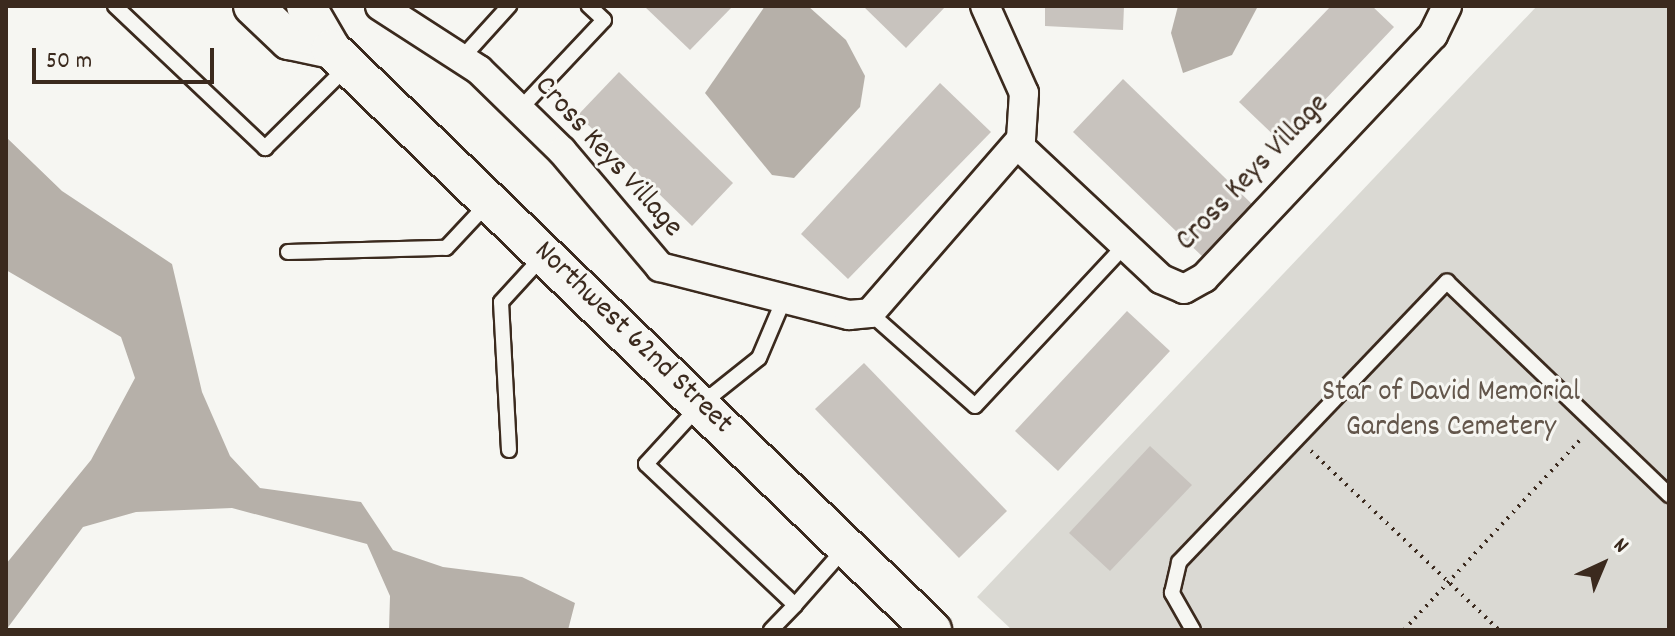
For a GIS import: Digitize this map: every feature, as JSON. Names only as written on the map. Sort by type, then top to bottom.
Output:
[{"type":"street","points":[[253,6],[289,40],[340,57]]},
{"type":"street","name":"Northwest 62nd Street","points":[[306,6],[340,57],[928,629]]},
{"type":"street","name":"Cross Keys Village","points":[[380,6],[461,59],[520,109],[660,267],[784,299],[870,313]]},
{"type":"street","points":[[870,313],[1018,145],[1024,93],[985,6]]},
{"type":"street","name":"Cross Keys Village","points":[[1018,145],[1125,245],[1184,289],[1204,278],[1433,35],[1447,6]]},
{"type":"lane","points":[[115,6],[265,148],[340,57]]},
{"type":"lane","points":[[461,59],[509,6]]},
{"type":"lane","points":[[520,109],[604,20],[589,6]]},
{"type":"lane","points":[[288,252],[446,248],[489,202]]},
{"type":"lane","points":[[870,313],[975,406],[1125,245]]},
{"type":"lane","points":[[509,450],[501,302],[544,255]]},
{"type":"lane","points":[[1193,630],[1172,593],[1179,562],[1447,282],[1669,495]]},
{"type":"lane","points":[[784,299],[759,358],[700,405],[646,464],[795,605]]},
{"type":"lane","points":[[771,630],[847,547]]},
{"type":"path","points":[[1404,630],[1595,424]]},
{"type":"path","points":[[1297,438],[1499,630]]},
{"type":"green space","name":"Star of David Memorial Gardens Cemetery","points":[[1537,6],[1669,6],[1669,630],[1012,630],[977,597]]},
{"type":"shaded area","points":[[765,6],[808,6],[846,40],[865,76],[860,107],[794,178],[772,175],[705,93]]},
{"type":"shaded area","points":[[1178,6],[1258,6],[1232,55],[1183,73],[1171,33]]},
{"type":"shaded area","points":[[6,137],[62,191],[172,264],[202,392],[230,456],[260,488],[361,502],[393,550],[443,567],[522,577],[575,603],[568,630],[389,630],[390,596],[367,544],[232,508],[136,512],[83,527],[6,630],[6,564],[91,460],[135,378],[121,337],[6,270]]},
{"type":"building","points":[[644,6],[733,6],[690,50]]},
{"type":"building","points":[[863,6],[946,6],[906,48]]},
{"type":"building","points":[[1045,6],[1124,6],[1123,30],[1045,26]]},
{"type":"building","points":[[1331,6],[1372,6],[1394,27],[1283,144],[1239,102]]},
{"type":"building","points":[[619,72],[733,183],[692,226],[578,115]]},
{"type":"building","points":[[1123,79],[1254,206],[1204,258],[1073,132]]},
{"type":"building","points":[[940,83],[991,132],[848,279],[801,234]]},
{"type":"building","points":[[1127,311],[1170,351],[1058,471],[1015,431]]},
{"type":"building","points":[[864,363],[1007,511],[959,558],[815,409]]},
{"type":"building","points":[[1150,446],[1192,485],[1110,571],[1069,533]]}]
